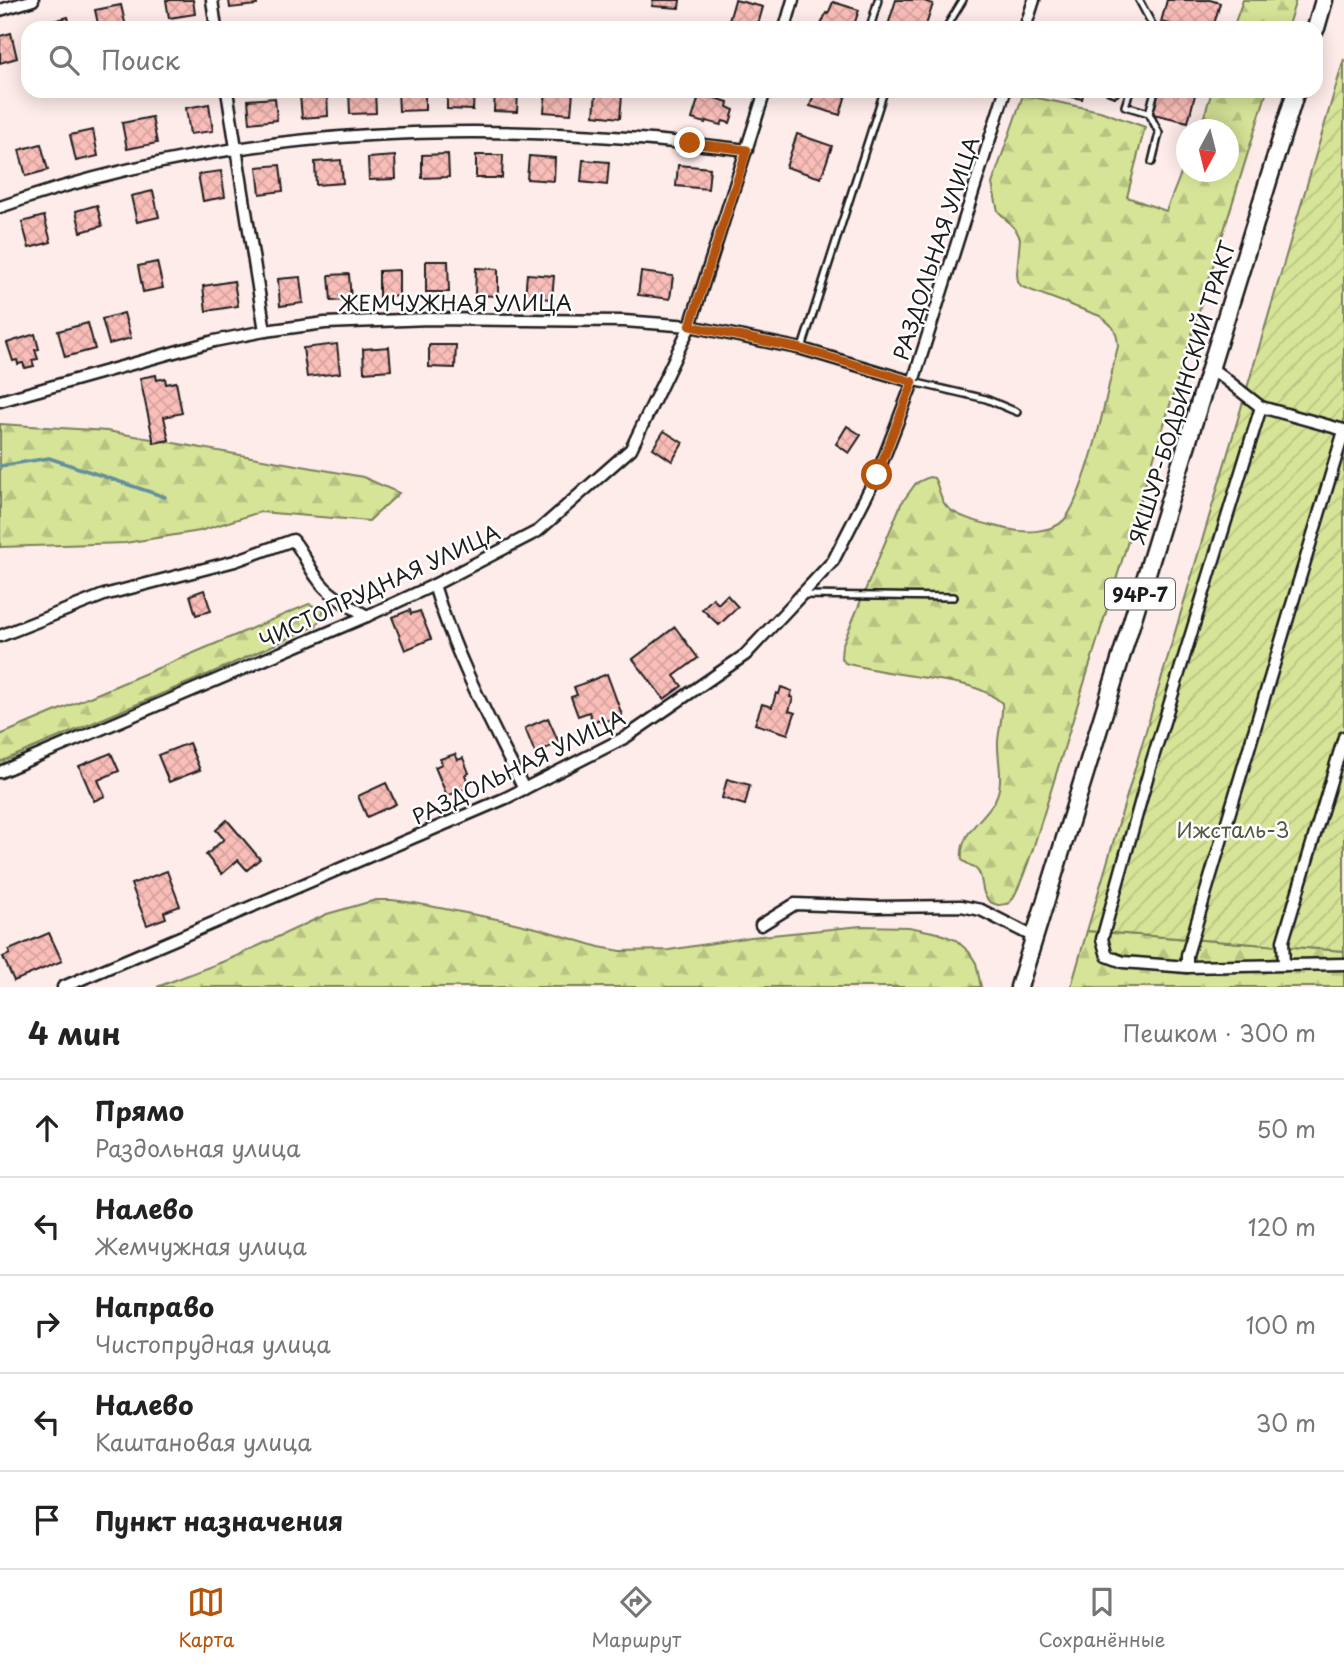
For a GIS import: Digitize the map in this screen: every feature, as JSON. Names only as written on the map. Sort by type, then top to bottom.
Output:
[{"type":"main road","points":[[1318,21],[1324,0]]},
{"type":"main road","name":"ЯКШУР-БОДЬИНСКИЙ ТРАКТ","points":[[1019,987],[1294,98]]},
{"type":"street","points":[[0,10],[33,0]]},
{"type":"street","points":[[212,0],[215,21]]},
{"type":"street","points":[[787,21],[793,0]]},
{"type":"street","points":[[1027,21],[1034,0]]},
{"type":"street","points":[[227,98],[265,331]]},
{"type":"street","name":"ЧИСТОПРУДНАЯ УЛИЦА","points":[[0,772],[434,586],[538,531],[631,449],[690,326],[763,98]]},
{"type":"street","name":"РАЗДОЛЬНАЯ УЛИЦА","points":[[63,987],[506,798],[626,737],[745,655],[833,561],[877,475],[913,382],[1003,98]]},
{"type":"street","points":[[0,207],[33,195],[165,161],[236,148],[372,134],[475,131],[566,133],[747,150]]},
{"type":"street","name":"ЖЕМЧУЖНАЯ УЛИЦА","points":[[0,401],[214,341],[265,331],[325,323],[430,319],[624,321],[690,326],[802,349],[913,382]]},
{"type":"street","points":[[1187,967],[1190,944],[1344,430],[1261,407],[1210,367]]},
{"type":"street","points":[[1261,407],[1151,764],[1101,939],[1107,956],[1123,962],[1187,967],[1344,964]]},
{"type":"street","points":[[0,636],[104,595],[234,561],[293,540],[303,552],[318,580],[339,599],[367,616]]},
{"type":"street","points":[[434,586],[477,695],[524,789]]},
{"type":"street","points":[[1284,965],[1283,941],[1344,737]]},
{"type":"street","points":[[761,925],[795,904],[876,908],[961,906],[981,910],[1034,937]]},
{"type":"lane","points":[[872,21],[878,0]]},
{"type":"lane","points":[[950,21],[962,0]]},
{"type":"lane","points":[[1139,0],[1149,20]]},
{"type":"lane","points":[[802,349],[882,98]]},
{"type":"lane","points":[[1128,98],[1125,106],[1149,113]]},
{"type":"lane","points":[[1152,162],[1159,133],[1149,113],[1153,98]]},
{"type":"lane","points":[[913,382],[986,399],[1017,412]]},
{"type":"lane","points":[[802,594],[954,597]]},
{"type":"green space","points":[[1243,0],[1296,0],[1289,21],[1236,21]]},
{"type":"green space","name":"Ижсталь-3","points":[[1344,59],[1344,951],[1087,931]]},
{"type":"green space","points":[[1022,98],[1037,98],[1100,111],[1145,127],[1127,197],[1166,211],[1178,182],[1239,182],[1032,852],[1012,899],[1008,903],[997,905],[985,896],[979,872],[962,860],[962,850],[968,834],[995,800],[1000,786],[998,741],[1002,703],[984,691],[963,684],[845,663],[841,657],[842,646],[901,504],[916,483],[929,477],[934,478],[944,503],[963,517],[1007,529],[1037,531],[1064,520],[1075,502],[1089,464],[1118,346],[1117,336],[1114,328],[1100,316],[1022,287],[1018,282],[1020,238],[998,211],[992,184]]},
{"type":"green space","points":[[1210,98],[1265,98],[1239,182],[1239,119],[1203,119]]},
{"type":"green space","points":[[0,424],[107,431],[363,477],[399,493],[369,521],[260,512],[200,531],[125,543],[0,547]]},
{"type":"green space","points":[[309,604],[324,610],[316,626],[0,762],[0,735]]},
{"type":"green space","points":[[376,900],[414,903],[502,920],[621,951],[669,950],[751,937],[861,926],[909,927],[956,940],[976,963],[981,987],[157,987],[230,959],[327,914]]},
{"type":"green space","points":[[1087,931],[1344,951],[1344,987],[1071,987]]},
{"type":"building","points":[[166,0],[193,0],[195,14],[169,18]]},
{"type":"building","points":[[229,0],[256,0],[257,5],[230,8]]},
{"type":"building","points":[[653,0],[680,0],[679,8],[652,6]]},
{"type":"building","points":[[735,0],[763,7],[759,21],[729,21]]},
{"type":"building","points":[[896,0],[921,0],[933,4],[927,21],[889,21]]},
{"type":"building","points":[[1167,0],[1210,0],[1220,3],[1215,21],[1161,21]]},
{"type":"building","points":[[833,2],[859,10],[855,21],[823,21],[826,13],[828,14]]},
{"type":"building","points":[[121,5],[125,21],[97,21],[95,10]]},
{"type":"building","points":[[68,17],[69,21],[53,21]]},
{"type":"building","points":[[11,33],[17,58],[0,63],[0,36]]},
{"type":"building","points":[[275,98],[277,120],[250,123],[248,100]]},
{"type":"building","points":[[300,98],[327,98],[328,116],[302,118]]},
{"type":"building","points":[[349,98],[375,98],[376,113],[350,114]]},
{"type":"building","points":[[398,98],[425,98],[425,110],[399,111]]},
{"type":"building","points":[[447,98],[474,98],[473,110],[447,109]]},
{"type":"building","points":[[495,98],[518,98],[517,112],[494,111]]},
{"type":"building","points":[[545,98],[572,98],[571,114],[544,112]]},
{"type":"building","points":[[596,98],[622,98],[620,118],[594,115]]},
{"type":"building","points":[[698,98],[716,98],[728,102],[727,107],[734,110],[730,123],[723,121],[721,125],[692,119]]},
{"type":"building","points":[[813,98],[845,98],[840,115],[810,106]]},
{"type":"building","points":[[1157,98],[1194,98],[1189,119],[1153,114]]},
{"type":"building","points":[[209,104],[213,131],[190,134],[186,108]]},
{"type":"building","points":[[152,117],[157,143],[127,149],[122,123]]},
{"type":"building","points":[[93,130],[98,156],[76,161],[70,135]]},
{"type":"building","points":[[797,134],[832,146],[821,178],[786,167]]},
{"type":"building","points":[[41,144],[48,170],[26,176],[19,150]]},
{"type":"building","points":[[448,154],[449,177],[422,178],[422,155]]},
{"type":"building","points":[[476,155],[503,155],[502,178],[476,178]]},
{"type":"building","points":[[395,156],[396,179],[369,180],[368,158]]},
{"type":"building","points":[[529,156],[555,158],[554,181],[527,179]]},
{"type":"building","points":[[341,160],[343,183],[316,185],[315,162]]},
{"type":"building","points":[[583,160],[609,162],[607,185],[581,182]]},
{"type":"building","points":[[280,165],[283,191],[260,194],[257,167]]},
{"type":"building","points":[[678,165],[710,168],[708,189],[676,186]]},
{"type":"building","points":[[221,171],[225,197],[203,201],[198,174]]},
{"type":"building","points":[[153,191],[159,217],[137,222],[131,196]]},
{"type":"building","points":[[97,205],[102,226],[81,232],[76,211]]},
{"type":"building","points":[[44,216],[51,242],[29,248],[22,222]]},
{"type":"building","points":[[426,261],[448,261],[449,292],[426,292]]},
{"type":"building","points":[[157,262],[163,288],[143,292],[138,266]]},
{"type":"building","points":[[476,268],[498,269],[498,296],[475,295]]},
{"type":"building","points":[[399,270],[399,296],[379,297],[379,271]]},
{"type":"building","points":[[641,272],[673,276],[670,299],[638,295]]},
{"type":"building","points":[[349,274],[351,300],[331,301],[329,275]]},
{"type":"building","points":[[527,274],[554,276],[552,299],[525,297]]},
{"type":"building","points":[[300,277],[303,303],[280,306],[278,279]]},
{"type":"building","points":[[234,281],[238,306],[206,311],[203,286]]},
{"type":"building","points":[[124,313],[131,338],[109,344],[102,319]]},
{"type":"building","points":[[88,323],[95,349],[65,357],[58,331]]},
{"type":"building","points":[[35,334],[39,349],[35,350],[38,359],[32,360],[34,366],[25,368],[23,363],[13,361],[7,343]]},
{"type":"building","points":[[337,344],[340,373],[307,377],[303,348]]},
{"type":"building","points":[[429,345],[456,345],[455,368],[429,367]]},
{"type":"building","points":[[389,347],[391,370],[364,372],[363,349]]},
{"type":"building","points":[[156,375],[157,380],[165,378],[166,384],[176,382],[182,413],[164,417],[169,440],[154,443],[140,378]]},
{"type":"building","points":[[847,426],[861,435],[849,453],[836,444]]},
{"type":"building","points":[[664,431],[683,443],[672,461],[653,448]]},
{"type":"building","points":[[204,590],[211,611],[196,615],[190,595]]},
{"type":"building","points":[[727,595],[738,607],[719,625],[702,609],[713,598],[718,604]]},
{"type":"building","points":[[410,610],[411,614],[420,611],[431,639],[405,650],[392,617]]},
{"type":"building","points":[[675,627],[698,658],[674,676],[682,686],[664,699],[633,659]]},
{"type":"building","points":[[607,674],[622,715],[601,723],[600,719],[593,722],[589,712],[578,716],[571,697],[577,695],[574,687]]},
{"type":"building","points":[[781,687],[792,691],[789,711],[795,713],[788,734],[755,724],[762,704],[772,707]]},
{"type":"building","points":[[548,718],[559,743],[535,753],[525,728]]},
{"type":"building","points":[[189,743],[200,770],[169,782],[158,755]]},
{"type":"building","points":[[111,753],[119,771],[98,780],[105,796],[94,801],[79,766]]},
{"type":"building","points":[[455,754],[458,760],[463,758],[469,773],[465,775],[470,787],[447,796],[435,767],[442,764],[440,759]]},
{"type":"building","points":[[727,779],[750,785],[745,805],[722,798]]},
{"type":"building","points":[[386,783],[396,804],[367,817],[358,796]]},
{"type":"building","points":[[227,820],[260,859],[247,870],[238,860],[222,874],[206,855],[224,839],[216,830]]},
{"type":"building","points":[[167,871],[180,906],[164,912],[166,918],[147,925],[131,884]]},
{"type":"building","points":[[49,933],[62,961],[14,981],[3,957],[10,954],[9,950]]},
{"type":"waterway","points":[[0,466],[49,458],[165,497]]},
{"type":"route","points":[[690,143],[747,150],[690,326],[802,349],[913,382],[877,475]]}]
